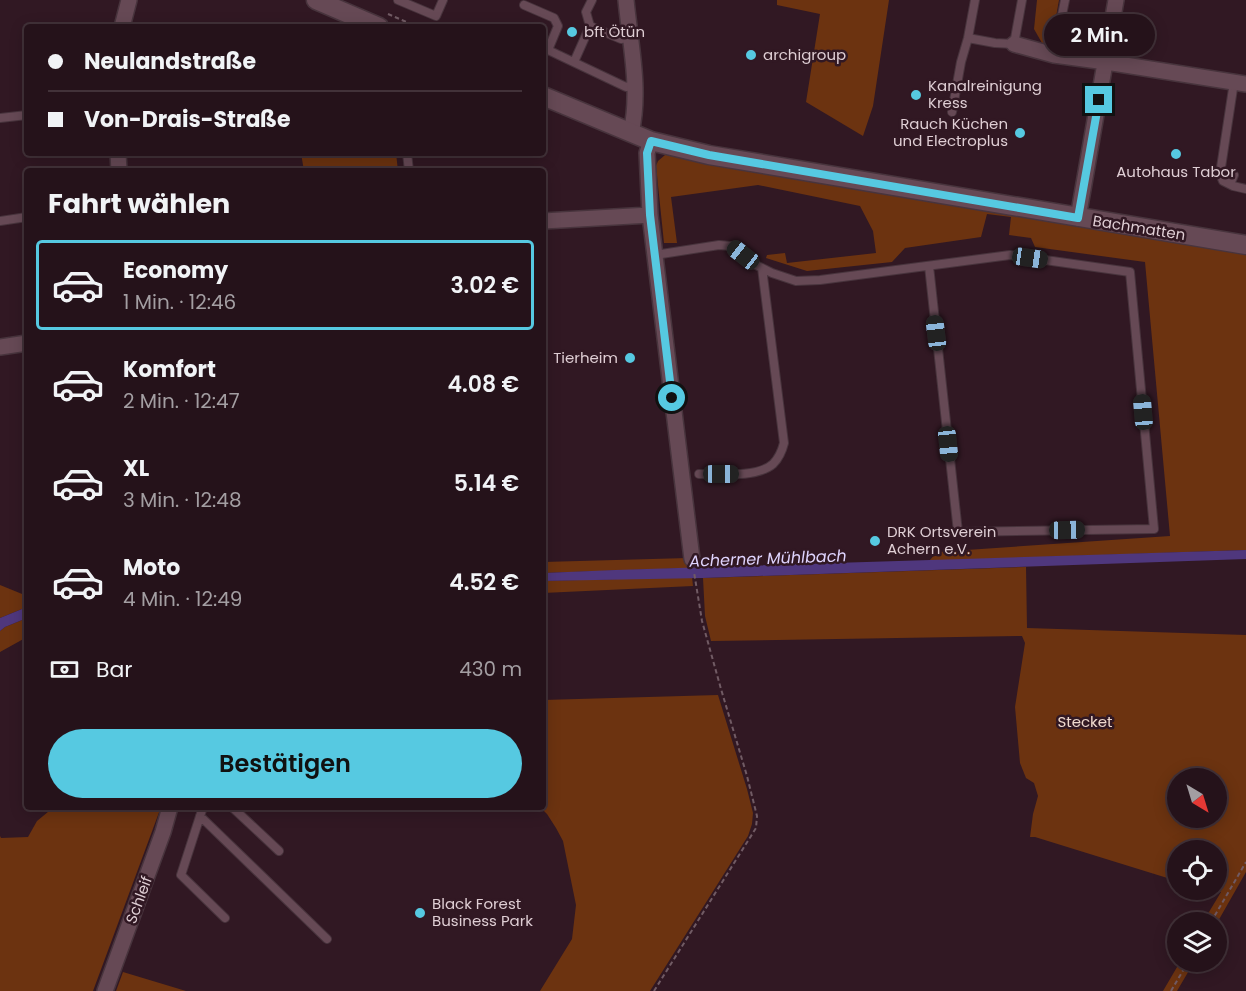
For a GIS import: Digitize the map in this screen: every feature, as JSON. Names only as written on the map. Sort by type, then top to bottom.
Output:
[{"type":"street","points":[[123,24],[129,0]]},
{"type":"street","points":[[316,0],[372,24]]},
{"type":"street","points":[[626,0],[635,85],[634,120],[631,133]]},
{"type":"street","points":[[1078,218],[1116,0]]},
{"type":"street","points":[[1014,44],[1054,55],[1240,83]]},
{"type":"street","name":"Bachmatten","points":[[546,97],[651,141],[709,155],[1246,246]]},
{"type":"street","points":[[651,141],[647,153],[650,215],[692,559]]},
{"type":"street","points":[[546,221],[650,215]]},
{"type":"street","points":[[0,347],[24,343]]},
{"type":"street","name":"Schleif","points":[[105,991],[169,810]]},
{"type":"lane","points":[[398,0],[436,16],[442,0]]},
{"type":"lane","points":[[574,62],[590,26],[586,12],[592,0]]},
{"type":"lane","points":[[952,112],[975,0]]},
{"type":"lane","points":[[969,38],[1014,44],[1022,0]]},
{"type":"lane","points":[[1054,55],[1065,0]]},
{"type":"lane","points":[[524,5],[554,18],[558,26],[548,50],[626,87],[635,85]]},
{"type":"lane","points":[[590,26],[621,39],[630,38]]},
{"type":"lane","points":[[1240,83],[1220,174],[1223,181],[1246,189]]},
{"type":"lane","points":[[0,118],[24,115]]},
{"type":"lane","points":[[1223,181],[1231,182],[1234,175]]},
{"type":"lane","points":[[0,221],[24,217]]},
{"type":"lane","points":[[655,255],[719,245],[730,246],[754,264],[796,281],[820,280],[1010,255],[1131,272],[1154,529],[958,532],[929,266]]},
{"type":"lane","points":[[699,474],[744,474],[765,469],[773,464],[781,453],[784,443],[762,268]]},
{"type":"lane","points":[[202,810],[181,875],[225,918]]},
{"type":"lane","points":[[235,810],[279,851]]},
{"type":"lane","points":[[200,816],[327,939]]},
{"type":"path","points":[[654,991],[756,828],[757,816],[747,776],[705,632],[692,559]]},
{"type":"path","points":[[1217,912],[1246,862]]},
{"type":"path","points":[[1171,991],[1182,972]]},
{"type":"green space","points":[[777,0],[889,0],[873,106],[863,136],[806,102],[820,14],[777,5]]},
{"type":"green space","points":[[1037,0],[1059,0],[1051,45],[1042,43],[1034,29]]},
{"type":"green space","points":[[665,155],[1246,253],[1246,550],[929,561],[937,552],[1170,536],[1145,262],[1035,247],[1031,238],[1009,235],[1011,217],[987,214],[981,237],[905,248],[892,262],[807,271],[766,258],[767,255],[785,253],[787,263],[876,253],[873,231],[860,206],[758,185],[671,197],[677,243],[664,243],[656,166]]},
{"type":"green space","points":[[302,156],[396,156],[398,168],[304,168]]},
{"type":"green space","points":[[688,558],[690,568],[546,573],[546,562]]},
{"type":"green space","name":"Stecket","points":[[1026,567],[1027,628],[1246,635],[1246,872],[1223,912],[1209,912],[1216,900],[1227,900],[1227,840],[1167,840],[1167,878],[1030,837],[1038,796],[1034,783],[1026,778],[1020,763],[1015,707],[1025,643],[1022,636],[711,641],[705,616],[703,578]]},
{"type":"green space","points":[[692,577],[693,586],[546,593],[546,581]]},
{"type":"green space","points":[[0,585],[24,595],[24,608],[0,618]]},
{"type":"green space","points":[[24,619],[24,639],[0,652],[0,631]]},
{"type":"green space","points":[[718,695],[747,789],[753,813],[752,824],[748,836],[650,991],[540,991],[572,939],[576,905],[563,841],[543,810],[546,810],[546,700]]},
{"type":"green space","points":[[50,810],[160,810],[93,991],[0,991],[0,836],[1,838],[28,837],[37,821]]},
{"type":"green space","points":[[123,972],[186,991],[116,991]]},
{"type":"green space","points":[[1174,972],[1188,972],[1177,991],[1163,991]]},
{"type":"shaded area","points":[[1246,550],[1246,559],[703,578],[546,581],[546,573]]},
{"type":"shaded area","points":[[24,608],[24,619],[0,631],[0,618]]},
{"type":"place","name":"bft Ötün","points":[[572,32]]},
{"type":"place","name":"archigroup","points":[[751,55]]},
{"type":"place","name":"Kanalreinigung Kress","points":[[916,95]]},
{"type":"place","name":"Rauch Küchen und Electroplus","points":[[1020,133]]},
{"type":"place","name":"Autohaus Tabor","points":[[1176,154]]},
{"type":"place","name":"Tierheim","points":[[630,358]]},
{"type":"place","name":"DRK Ortsverein Achern e.V.","points":[[875,541]]},
{"type":"place","name":"Black Forest Business Park","points":[[420,913]]},
{"type":"route","points":[[672,398],[650,215],[647,153],[651,141],[709,155],[1078,218],[1099,100]]},
{"type":"water label","name":"Acherner Mühlbach","points":[[768,558]]}]
